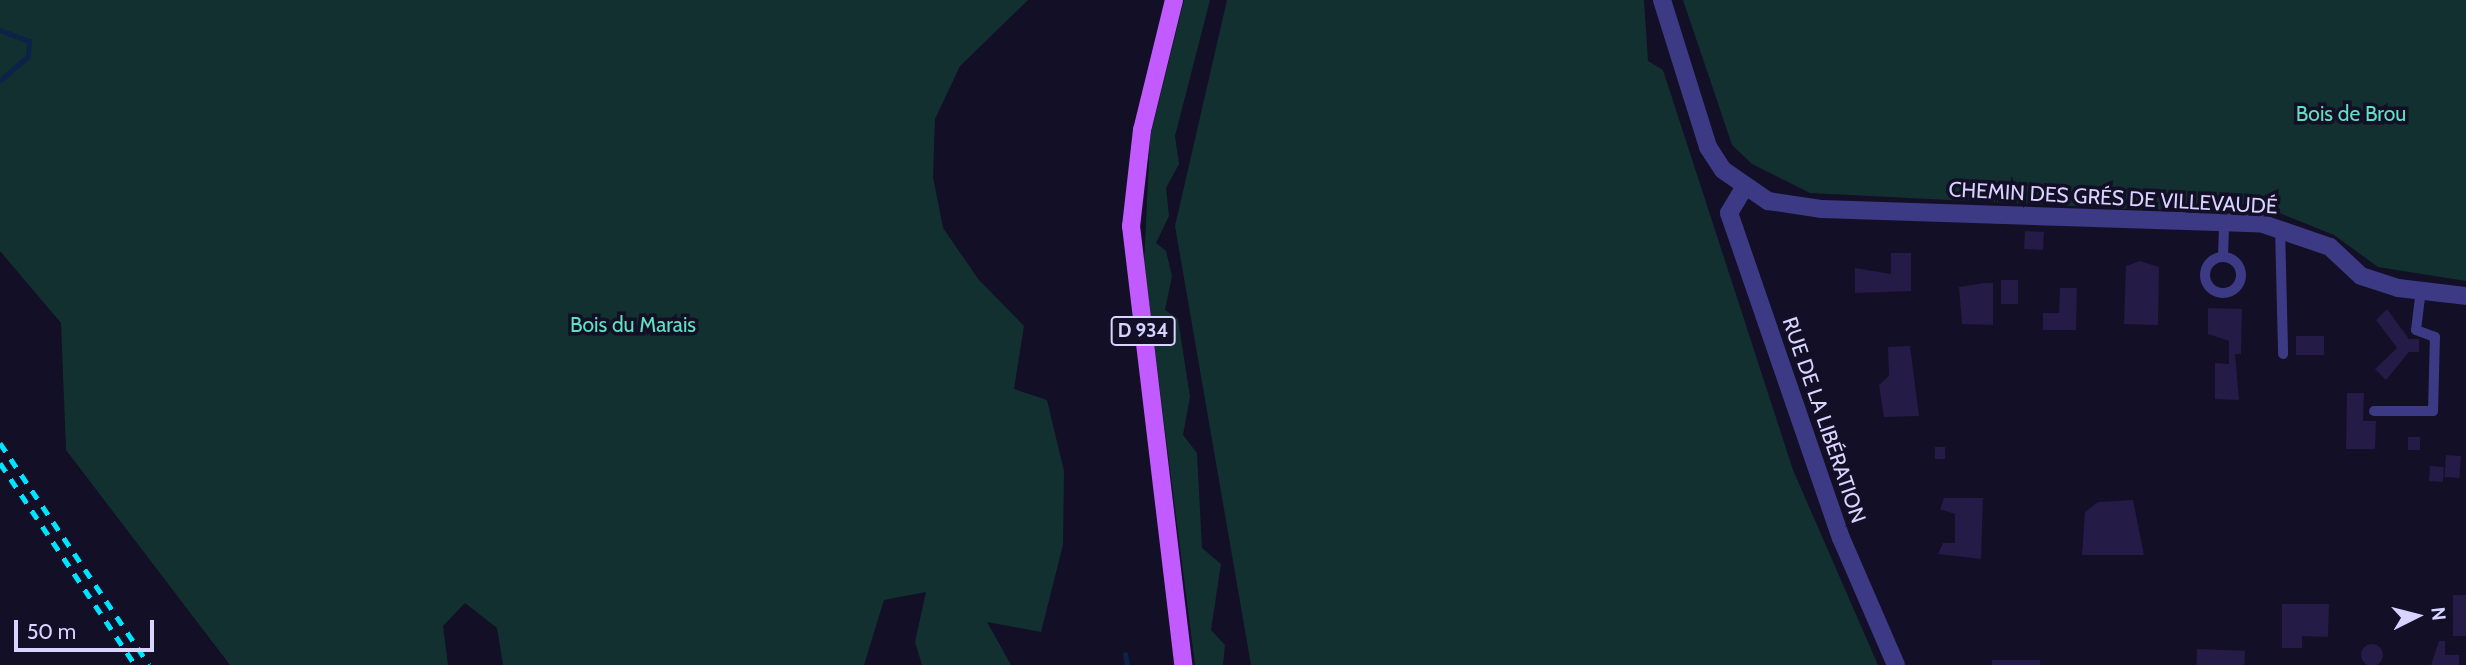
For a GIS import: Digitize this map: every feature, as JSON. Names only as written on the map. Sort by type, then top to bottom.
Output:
[{"type":"main road","name":"D 934","points":[[1174,0],[1142,130],[1131,226],[1183,665]]},
{"type":"street","points":[[1662,0],[1708,147],[1744,188]]},
{"type":"street","name":"CHEMIN DES GRÉS DE VILLEVAUDÉ","points":[[1744,188],[1768,201],[1822,209],[2280,226],[2330,247],[2361,276],[2421,292],[2466,296]]},
{"type":"street","name":"RUE DE LA LIBÉRATION","points":[[1744,188],[1729,213],[1841,538],[1896,665]]},
{"type":"lane","points":[[2223,256],[2224,224]]},
{"type":"lane","points":[[2280,226],[2283,354]]},
{"type":"lane","points":[[2374,411],[2433,411],[2435,337],[2416,330],[2421,292]]},
{"type":"green space","name":"Bois du Marais","points":[[0,0],[1028,0],[960,66],[935,119],[933,177],[943,228],[979,280],[1024,326],[1014,389],[1047,400],[1064,471],[1063,545],[1041,632],[987,622],[1011,665],[922,665],[915,642],[926,592],[884,600],[864,665],[503,665],[497,628],[465,603],[443,626],[448,665],[230,665],[66,450],[61,323],[0,251]]},
{"type":"green space","points":[[1184,0],[1210,0],[1175,136],[1179,164],[1166,188],[1169,216],[1156,243],[1166,251],[1172,276],[1165,310],[1178,319],[1190,397],[1183,435],[1197,453],[1202,548],[1221,564],[1211,630],[1225,645],[1223,665],[1195,665],[1144,265],[1150,137]]},
{"type":"green space","points":[[1227,0],[1644,0],[1648,61],[1663,70],[1793,470],[1878,665],[1251,665],[1175,226]]},
{"type":"green space","name":"Bois de Brou","points":[[1683,0],[2466,0],[2466,281],[2378,267],[2334,235],[2257,204],[2150,210],[1810,193],[1752,164],[1732,145]]},
{"type":"building","points":[[2025,231],[2044,232],[2043,250],[2024,249]]},
{"type":"building","points":[[1891,253],[1911,253],[1911,291],[1855,293],[1855,268],[1891,274]]},
{"type":"building","points":[[2140,261],[2159,267],[2158,325],[2124,324],[2126,266]]},
{"type":"building","points":[[2001,280],[2018,280],[2018,304],[2001,304]]},
{"type":"building","points":[[1993,283],[1993,325],[1962,324],[1959,287]]},
{"type":"building","points":[[2060,288],[2077,288],[2076,330],[2043,330],[2043,313],[2059,313]]},
{"type":"building","points":[[2208,308],[2242,309],[2241,354],[2235,354],[2239,400],[2215,399],[2215,363],[2229,364],[2229,341],[2208,334]]},
{"type":"building","points":[[2387,309],[2409,339],[2419,339],[2419,352],[2409,352],[2386,380],[2375,369],[2397,348],[2376,320]]},
{"type":"building","points":[[2296,336],[2324,336],[2324,355],[2296,355]]},
{"type":"building","points":[[1910,346],[1919,416],[1884,417],[1879,385],[1889,376],[1888,347]]},
{"type":"building","points":[[2347,393],[2364,393],[2363,421],[2376,421],[2375,449],[2346,449]]},
{"type":"building","points":[[2408,437],[2420,437],[2420,450],[2408,450]]},
{"type":"building","points":[[1935,447],[1945,447],[1945,459],[1935,459]]},
{"type":"building","points":[[2446,455],[2461,456],[2459,478],[2444,477]]},
{"type":"building","points":[[2430,466],[2444,467],[2443,482],[2429,481]]},
{"type":"building","points":[[1944,498],[1983,498],[1981,559],[1938,554],[1943,543],[1955,543],[1955,514],[1940,509]]},
{"type":"building","points":[[2133,500],[2144,555],[2082,555],[2085,512],[2098,502]]},
{"type":"building","points":[[2453,595],[2466,595],[2466,636],[2453,636]]},
{"type":"building","points":[[2282,604],[2329,604],[2328,637],[2302,636],[2302,648],[2282,648]]},
{"type":"building","points":[[2439,641],[2445,641],[2445,655],[2459,655],[2459,665],[2431,665]]},
{"type":"building","points":[[2372,644],[2380,647],[2383,655],[2380,663],[2372,666],[2364,663],[2361,655],[2364,647]]},
{"type":"building","points":[[2197,649],[2245,651],[2244,665],[2196,665]]},
{"type":"building","points":[[1992,660],[2040,660],[2040,665],[1992,665]]},
{"type":"waterway","points":[[0,30],[29,41],[28,56],[0,80]]},
{"type":"waterway","points":[[1125,654],[1127,665]]},
{"type":"railway","points":[[0,443],[149,665]]},
{"type":"railway","points":[[0,463],[135,665]]}]
